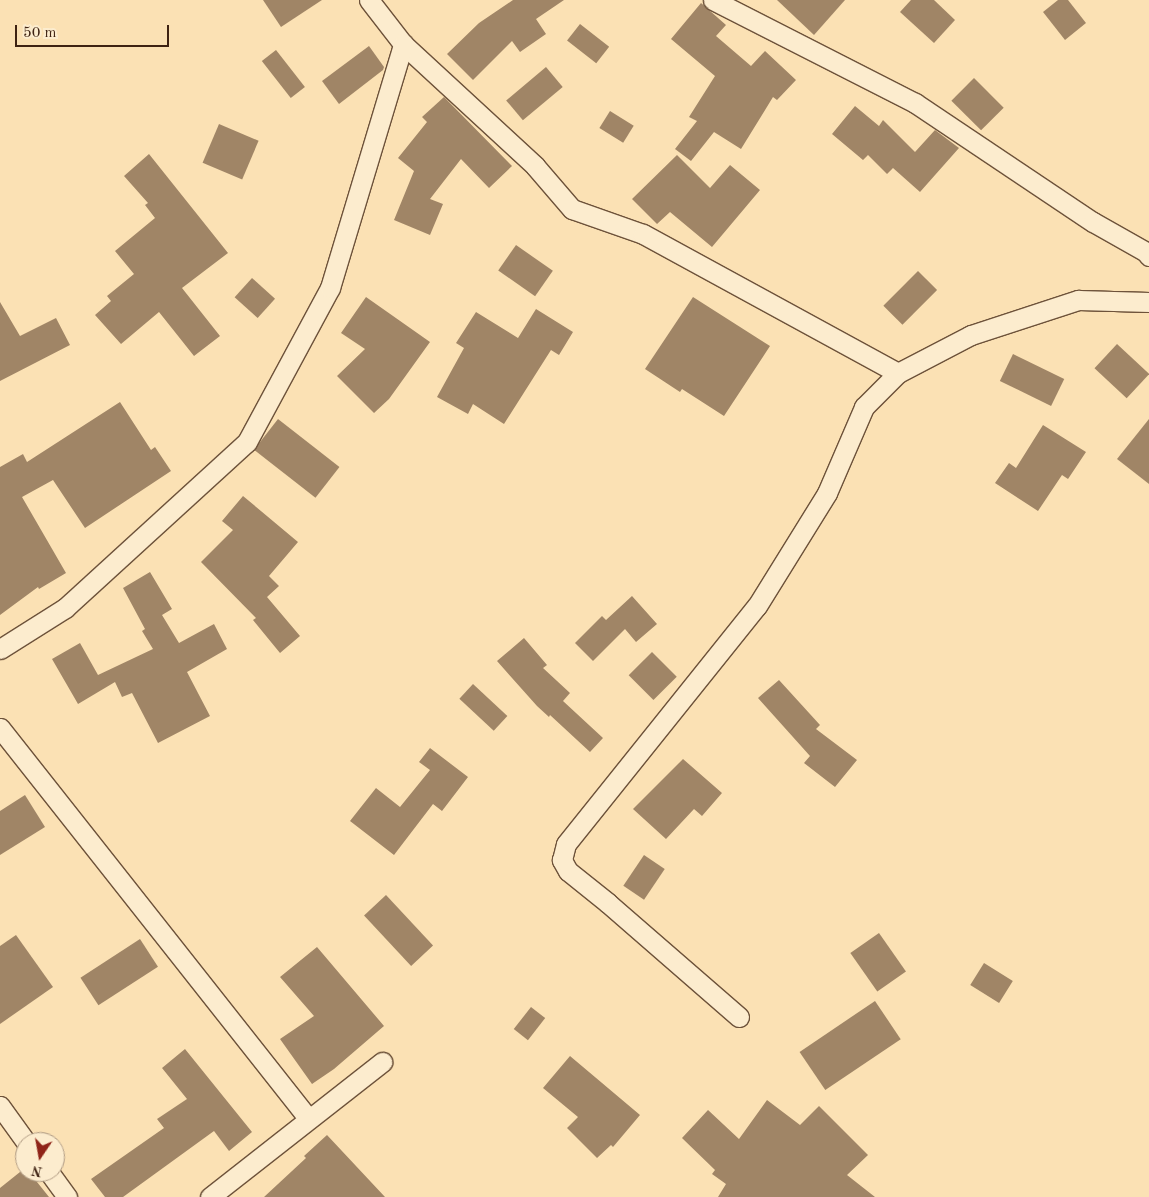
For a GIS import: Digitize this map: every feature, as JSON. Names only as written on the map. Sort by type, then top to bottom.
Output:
[{"type":"street","points":[[369,0],[403,44],[535,166],[572,209],[643,234],[898,373]]},
{"type":"street","points":[[713,0],[915,103],[1093,222],[1146,252],[1149,256]]},
{"type":"street","points":[[0,648],[65,608],[247,442],[330,288],[403,44]]},
{"type":"street","points":[[739,1017],[608,903],[568,872],[562,860],[566,844],[757,606],[827,493],[864,407],[898,373],[971,335],[1078,300],[1149,302]]},
{"type":"street","points":[[0,728],[308,1118]]},
{"type":"street","points":[[210,1197],[308,1118],[382,1062]]},
{"type":"street","points":[[0,1106],[19,1132]]},
{"type":"street","points":[[56,1182],[67,1197]]},
{"type":"building","points":[[263,0],[322,0],[281,27]]},
{"type":"building","points":[[513,0],[564,0],[536,19],[546,34],[520,52],[512,41],[473,80],[447,54],[479,23]]},
{"type":"building","points":[[777,0],[845,0],[814,35]]},
{"type":"building","points":[[911,0],[934,0],[955,20],[934,43],[900,12]]},
{"type":"building","points":[[1058,0],[1068,0],[1086,23],[1065,40],[1043,12]]},
{"type":"building","points":[[701,3],[726,25],[716,36],[751,66],[765,51],[796,80],[777,100],[773,97],[741,149],[714,132],[691,161],[675,149],[697,121],[689,117],[715,76],[671,39]]},
{"type":"building","points":[[580,24],[609,47],[596,63],[567,41]]},
{"type":"building","points":[[369,46],[384,67],[383,70],[339,104],[322,81]]},
{"type":"building","points":[[276,50],[305,87],[291,98],[262,61]]},
{"type":"building","points":[[546,67],[563,87],[523,120],[506,100]]},
{"type":"building","points":[[974,78],[1004,108],[981,130],[951,101]]},
{"type":"building","points":[[444,97],[512,166],[489,188],[461,159],[430,199],[443,204],[430,235],[394,220],[414,171],[398,158],[427,122],[422,117]]},
{"type":"building","points":[[855,106],[879,126],[883,120],[915,152],[935,130],[959,148],[920,192],[893,168],[887,174],[868,155],[863,160],[832,134]]},
{"type":"building","points":[[610,111],[634,126],[623,143],[599,128]]},
{"type":"building","points":[[219,124],[259,141],[242,179],[203,163]]},
{"type":"building","points":[[149,154],[228,253],[182,288],[220,336],[194,356],[159,312],[121,344],[95,315],[111,301],[107,296],[134,274],[115,251],[155,218],[145,205],[148,203],[124,176]]},
{"type":"building","points":[[677,155],[710,188],[730,165],[760,190],[712,247],[670,212],[657,224],[632,199]]},
{"type":"building","points":[[516,245],[553,271],[535,296],[498,270]]},
{"type":"building","points":[[918,271],[937,290],[902,325],[883,306]]},
{"type":"building","points":[[252,278],[275,299],[258,318],[235,297]]},
{"type":"building","points":[[366,297],[430,342],[389,399],[374,413],[337,376],[365,349],[341,333]]},
{"type":"building","points":[[693,297],[770,346],[724,416],[682,389],[680,392],[645,369]]},
{"type":"building","points":[[0,302],[20,336],[56,318],[70,345],[0,381]]},
{"type":"building","points":[[536,309],[573,332],[559,355],[551,350],[504,424],[473,404],[468,414],[437,397],[464,348],[456,343],[476,312],[518,338]]},
{"type":"building","points":[[1117,344],[1149,374],[1127,398],[1094,368]]},
{"type":"building","points":[[1013,354],[1064,379],[1051,406],[1000,381]]},
{"type":"building","points":[[120,402],[151,450],[155,447],[171,471],[85,528],[53,480],[22,497],[66,573],[39,589],[38,587],[0,615],[0,467],[23,454],[27,462]]},
{"type":"building","points":[[278,419],[339,467],[315,498],[254,450]]},
{"type":"building","points":[[1149,419],[1149,484],[1117,459]]},
{"type":"building","points":[[1043,425],[1086,452],[1068,479],[1062,475],[1038,511],[995,483],[1009,463],[1016,468]]},
{"type":"building","points":[[243,496],[298,542],[269,576],[279,586],[267,597],[300,636],[280,653],[253,620],[256,618],[201,562],[233,530],[222,521]]},
{"type":"building","points":[[150,572],[172,609],[162,615],[179,643],[214,624],[227,649],[187,672],[210,716],[158,743],[132,693],[122,697],[115,682],[78,704],[52,659],[80,643],[98,675],[153,649],[142,631],[145,629],[123,588]]},
{"type":"building","points":[[632,596],[657,624],[636,642],[625,629],[593,661],[575,643],[602,616],[606,620]]},
{"type":"building","points":[[524,638],[547,665],[543,668],[570,693],[563,701],[603,738],[590,752],[550,715],[549,717],[537,706],[497,661]]},
{"type":"building","points":[[652,652],[677,677],[653,700],[629,675]]},
{"type":"building","points":[[779,680],[820,725],[816,729],[857,760],[835,787],[804,763],[810,756],[758,698]]},
{"type":"building","points":[[473,684],[507,716],[494,731],[459,699]]},
{"type":"building","points":[[430,748],[468,777],[442,811],[433,804],[394,855],[350,821],[376,788],[400,807],[430,770],[419,762]]},
{"type":"building","points":[[683,759],[722,793],[702,816],[694,809],[666,839],[633,809]]},
{"type":"building","points":[[25,795],[45,827],[0,855],[0,811]]},
{"type":"building","points":[[644,855],[665,869],[644,900],[623,886]]},
{"type":"building","points":[[386,895],[433,945],[411,966],[364,915]]},
{"type":"building","points":[[879,933],[906,972],[877,992],[850,953]]},
{"type":"building","points":[[16,935],[53,987],[0,1024],[0,946]]},
{"type":"building","points":[[140,939],[158,967],[98,1005],[80,978]]},
{"type":"building","points":[[317,947],[384,1026],[334,1069],[312,1084],[280,1039],[314,1016],[280,977]]},
{"type":"building","points":[[984,963],[1013,981],[999,1003],[970,985]]},
{"type":"building","points":[[875,1001],[901,1039],[825,1090],[800,1052]]},
{"type":"building","points":[[531,1007],[545,1018],[528,1040],[514,1029]]},
{"type":"building","points":[[185,1049],[252,1132],[229,1151],[214,1131],[123,1197],[105,1197],[91,1179],[164,1128],[157,1119],[187,1099],[162,1068]]},
{"type":"building","points":[[570,1056],[640,1115],[613,1147],[611,1145],[597,1158],[567,1128],[578,1117],[543,1088]]},
{"type":"building","points":[[767,1100],[800,1125],[819,1106],[868,1155],[847,1175],[875,1197],[718,1197],[726,1184],[712,1174],[715,1170],[682,1138],[708,1110],[739,1139]]},
{"type":"building","points":[[327,1135],[385,1197],[264,1197],[306,1158],[304,1156]]},
{"type":"building","points":[[15,1176],[15,1182],[37,1182],[49,1197],[0,1197],[0,1188]]}]
